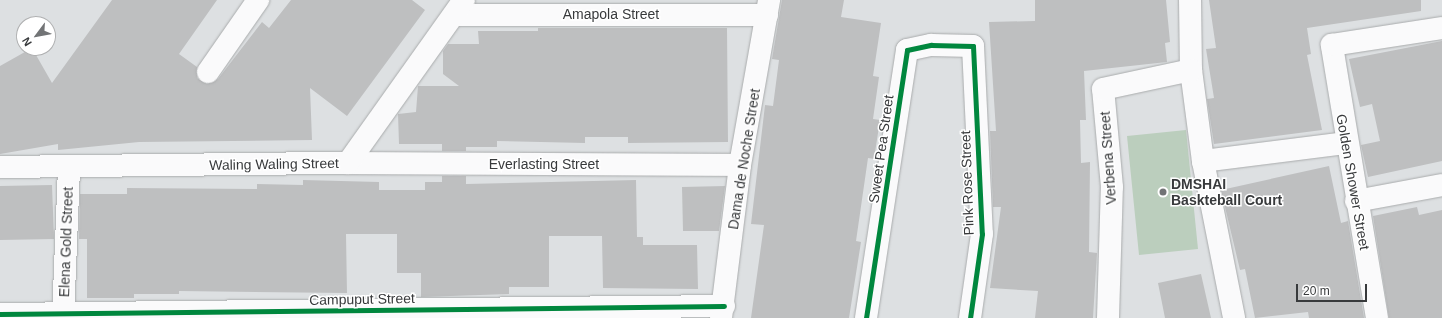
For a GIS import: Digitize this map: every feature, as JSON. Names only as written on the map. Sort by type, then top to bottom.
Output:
[{"type":"street","points":[[208,72],[258,0]]},
{"type":"street","points":[[1190,0],[1191,70],[1203,161],[1234,318]]},
{"type":"street","name":"Amapola Street","points":[[460,7],[768,7]]},
{"type":"street","name":"Waling Waling Street","points":[[0,167],[348,163],[460,7]]},
{"type":"street","name":"Dama de Noche Street","points":[[722,312],[740,165],[768,7]]},
{"type":"street","name":"Golden Shower Street","points":[[1377,318],[1346,143],[1332,45],[1442,28]]},
{"type":"street","name":"Sweet Pea Street","points":[[866,318],[906,50],[931,45],[974,46]]},
{"type":"street","name":"Pink Rose Street","points":[[970,318],[982,234],[974,46]]},
{"type":"street","name":"Verbena Street","points":[[1108,318],[1112,187],[1102,89],[1191,70]]},
{"type":"street","points":[[1203,161],[1346,143]]},
{"type":"street","name":"Everlasting Street","points":[[348,163],[740,165]]},
{"type":"street","name":"Elena Gold Street","points":[[63,317],[69,167]]},
{"type":"street","points":[[1356,201],[1442,185]]},
{"type":"street","name":"Campuput Street","points":[[0,314],[63,317],[722,312]]},
{"type":"green space","name":"DMSHAI Baskteball Court","points":[[1186,130],[1198,249],[1139,255],[1127,136]]},
{"type":"building","points":[[112,0],[217,0],[179,54],[197,67],[197,78],[207,84],[218,79],[262,22],[269,28],[291,0],[412,0],[425,10],[347,116],[310,88],[312,140],[139,142],[58,150],[58,144],[0,154],[0,66],[18,56],[37,56],[52,83]]},
{"type":"building","points":[[782,0],[844,0],[841,17],[881,23],[873,76],[879,77],[873,119],[880,120],[874,159],[868,158],[856,241],[861,242],[849,318],[751,318],[764,225],[751,224],[765,105],[773,106],[779,60],[772,59]]},
{"type":"building","points":[[1035,0],[1166,0],[1170,42],[1165,43],[1167,62],[1084,71],[1086,120],[1080,120],[1081,163],[1090,162],[1089,252],[1097,253],[1093,318],[1035,318],[1038,291],[990,288],[1001,207],[993,207],[990,131],[996,131],[989,22],[1035,21]]},
{"type":"building","points":[[1209,0],[1421,0],[1421,11],[1307,28],[1311,54],[1307,55],[1322,130],[1214,144],[1207,99],[1214,98],[1206,49],[1216,48]]},
{"type":"building","points":[[538,28],[727,28],[728,142],[628,143],[628,137],[585,137],[585,143],[497,141],[497,147],[466,147],[466,151],[442,151],[442,144],[399,144],[398,114],[416,112],[418,86],[459,86],[443,74],[443,51],[448,44],[479,44],[478,31],[538,31]]},
{"type":"building","points":[[1442,41],[1442,161],[1368,177],[1361,145],[1380,141],[1372,104],[1360,107],[1349,59]]},
{"type":"building","points":[[1329,166],[1341,223],[1348,221],[1364,318],[1309,318],[1308,312],[1255,318],[1245,269],[1240,270],[1221,190]]},
{"type":"building","points":[[442,176],[466,176],[466,184],[636,180],[637,237],[643,237],[643,245],[697,245],[698,289],[603,288],[602,236],[549,236],[549,287],[509,287],[509,294],[421,297],[421,273],[397,273],[397,234],[346,234],[347,293],[179,291],[179,294],[134,294],[134,298],[87,298],[87,239],[79,239],[80,194],[127,194],[127,188],[257,189],[257,184],[303,185],[303,180],[379,182],[379,190],[425,190],[425,182],[442,182]]},
{"type":"building","points":[[52,185],[54,239],[0,240],[0,186]]},
{"type":"building","points":[[725,186],[719,231],[683,231],[682,187]]},
{"type":"building","points":[[1417,207],[1419,215],[1442,210],[1442,318],[1389,318],[1373,216]]},
{"type":"building","points":[[1201,274],[1211,318],[1165,318],[1158,283]]},
{"type":"cycle path","points":[[866,318],[907,50],[931,45],[973,46],[982,234],[970,318]]},
{"type":"cycle path","points":[[0,314],[724,306]]},
{"type":"place","name":"DMSHAI Baskteball Court","points":[[1163,192]]}]
